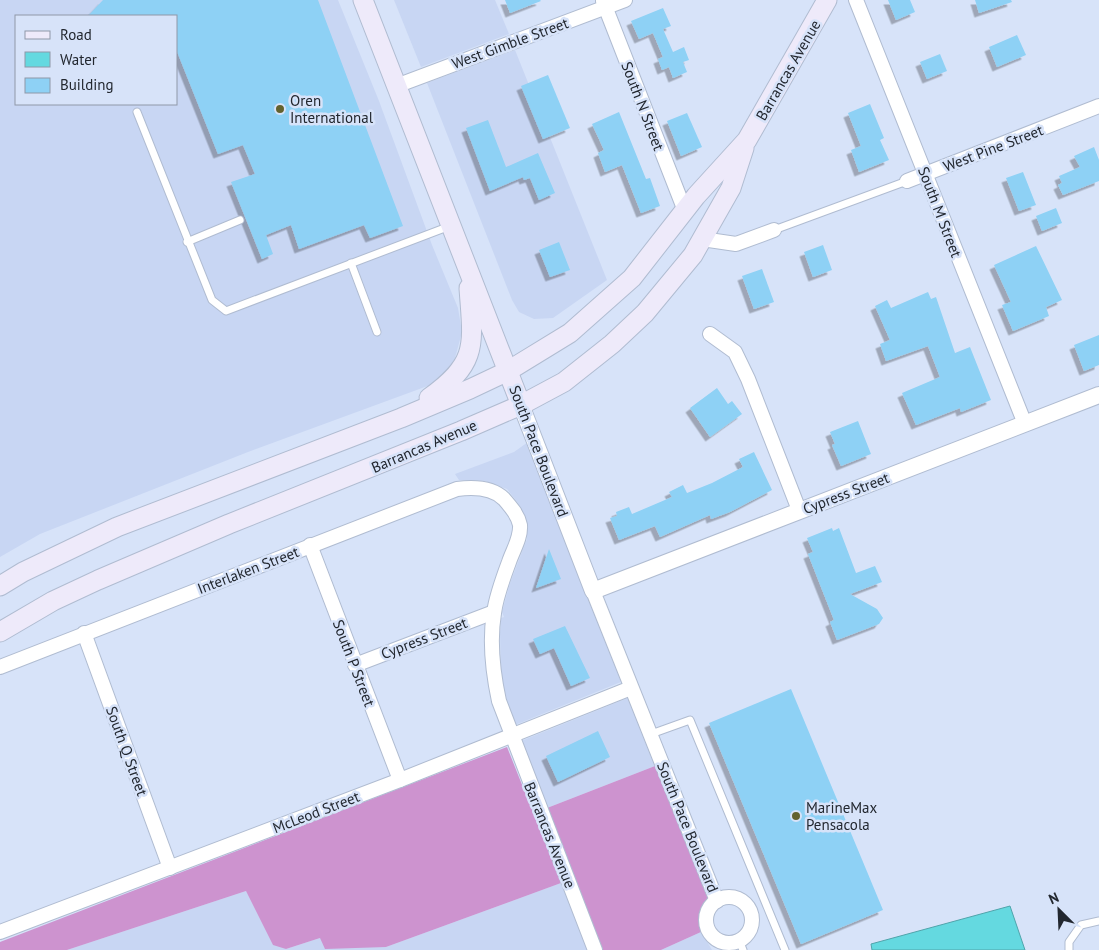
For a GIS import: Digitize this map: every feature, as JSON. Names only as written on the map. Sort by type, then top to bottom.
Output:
[{"type":"main road","name":"South Pace Boulevard","points":[[363,0],[521,405]]},
{"type":"main road","name":"Barrancas Avenue","points":[[0,632],[26,616],[98,580],[521,405],[564,382],[612,344],[645,313],[671,283],[702,239],[731,188],[747,140],[827,0]]},
{"type":"main road","name":"Barrancas Avenue","points":[[2,585],[65,550],[117,526],[401,418],[508,371],[570,332],[632,278],[696,196],[747,140]]},
{"type":"main road","points":[[401,418],[452,382],[460,372],[470,352],[472,331],[468,269]]},
{"type":"street","name":"West Gimble Street","points":[[396,86],[604,4],[624,0]]},
{"type":"street","name":"South M Street","points":[[856,0],[1025,424]]},
{"type":"street","name":"South N Street","points":[[604,4],[685,211]]},
{"type":"street","name":"West Pine Street","points":[[907,181],[1099,106]]},
{"type":"street","points":[[702,239],[736,244],[774,230]]},
{"type":"street","points":[[710,334],[735,352],[748,379],[799,510]]},
{"type":"street","name":"Cypress Street","points":[[593,590],[1099,396]]},
{"type":"street","name":"South Pace Boulevard","points":[[521,405],[717,901]]},
{"type":"street","name":"Interlaken Street","points":[[0,667],[457,489],[478,488],[498,494]]},
{"type":"street","name":"Barrancas Avenue","points":[[498,494],[512,507],[517,517],[520,535],[508,564],[494,612],[494,676],[499,702],[595,950]]},
{"type":"street","name":"South P Street","points":[[310,546],[400,780]]},
{"type":"street","name":"Cypress Street","points":[[354,664],[494,612]]},
{"type":"street","name":"South Q Street","points":[[84,634],[170,868]]},
{"type":"street","name":"McLeod Street","points":[[0,932],[400,780],[632,688]]},
{"type":"street","name":"South Pace Boulevard","points":[[731,897],[738,899],[749,909],[752,916],[750,930],[741,945],[724,942],[711,934],[707,928],[708,912],[717,901],[731,897]]},
{"type":"lane","points":[[137,112],[212,300],[226,311],[451,226]]},
{"type":"lane","name":"West Pine Street","points":[[774,230],[907,181]]},
{"type":"lane","points":[[188,242],[240,220]]},
{"type":"lane","points":[[351,263],[377,332]]},
{"type":"lane","points":[[651,734],[690,720],[785,950]]},
{"type":"lane","points":[[1069,950],[1069,942],[1081,925],[1099,921]]},
{"type":"shaded area","points":[[0,0],[338,0],[379,101],[432,245],[458,308],[462,332],[455,358],[444,376],[433,384],[248,452],[40,534],[0,557]]},
{"type":"shaded area","points":[[394,0],[495,0],[509,34],[421,67]]},
{"type":"shaded area","points":[[515,50],[607,280],[553,318],[534,319],[519,312],[512,300],[427,83]]},
{"type":"shaded area","points":[[528,442],[621,682],[515,725],[506,700],[501,676],[500,633],[501,618],[504,617],[502,612],[510,583],[527,539],[527,523],[518,503],[507,489],[485,481],[459,480],[455,474],[514,452]]},
{"type":"shaded area","points":[[628,698],[655,766],[547,808],[521,741]]},
{"type":"shaded area","points":[[507,747],[561,883],[386,947],[325,949],[320,938],[286,949],[273,945],[246,891],[67,950],[0,950],[0,942]]},
{"type":"shaded area","points":[[655,766],[708,898],[702,906],[700,914],[701,932],[661,950],[603,950],[547,808]]},
{"type":"shaded area","points":[[561,883],[587,950],[67,950],[246,891],[286,949],[320,938],[386,947]]},
{"type":"shaded area","points":[[701,932],[712,950],[661,950]]},
{"type":"water","points":[[1010,906],[1025,950],[872,950],[871,944]]},
{"type":"building","name":"Oren International","points":[[103,0],[318,0],[403,226],[370,238],[364,225],[299,249],[291,225],[266,235],[273,254],[262,259],[231,182],[255,174],[243,145],[218,154],[178,54],[178,15],[89,15]]},
{"type":"building","points":[[505,0],[540,0],[541,1],[510,13]]},
{"type":"building","points":[[888,0],[910,0],[915,12],[896,20]]},
{"type":"building","points":[[975,0],[1011,0],[1012,2],[979,13]]},
{"type":"building","points":[[663,8],[671,26],[663,29],[673,52],[684,47],[689,60],[683,62],[687,72],[673,78],[669,67],[662,70],[658,59],[663,57],[653,33],[639,39],[631,21]]},
{"type":"building","points":[[1017,35],[1026,55],[997,67],[989,47]]},
{"type":"building","points":[[940,54],[947,71],[927,79],[920,62]]},
{"type":"building","points":[[548,75],[570,128],[543,139],[521,86]]},
{"type":"building","points":[[870,104],[884,138],[880,140],[889,160],[859,172],[851,150],[861,146],[848,113]]},
{"type":"building","points":[[619,112],[646,179],[650,178],[660,206],[641,213],[622,165],[605,172],[598,153],[604,150],[592,124]]},
{"type":"building","points":[[687,113],[702,147],[681,156],[667,121]]},
{"type":"building","points":[[488,120],[506,167],[538,153],[555,193],[539,200],[530,178],[524,180],[523,177],[490,191],[466,128]]},
{"type":"building","points":[[1094,147],[1099,160],[1099,181],[1063,195],[1058,185],[1062,183],[1059,176],[1080,167],[1074,156]]},
{"type":"building","points":[[1023,172],[1036,205],[1019,211],[1006,178]]},
{"type":"building","points":[[1056,208],[1062,223],[1042,231],[1036,216]]},
{"type":"building","points":[[559,242],[570,270],[550,277],[539,250]]},
{"type":"building","points":[[823,245],[832,270],[813,277],[804,252]]},
{"type":"building","points":[[1036,246],[1062,300],[1046,307],[1049,316],[1013,331],[1002,305],[1011,302],[994,265]]},
{"type":"building","points":[[762,269],[774,302],[754,309],[742,276]]},
{"type":"building","points":[[928,292],[931,299],[936,297],[955,353],[970,347],[991,400],[961,412],[960,408],[916,425],[902,393],[940,377],[928,346],[886,361],[880,344],[890,340],[875,306],[887,300],[891,308]]},
{"type":"building","points":[[1099,335],[1099,365],[1084,371],[1074,345]]},
{"type":"building","points":[[717,388],[728,404],[732,401],[742,414],[710,437],[690,408]]},
{"type":"building","points":[[858,421],[871,454],[841,466],[832,445],[835,444],[830,432]]},
{"type":"building","points":[[754,452],[772,490],[730,512],[711,519],[710,515],[660,537],[655,526],[619,540],[610,518],[617,516],[616,512],[629,507],[632,514],[672,497],[669,492],[683,485],[687,493],[712,483],[743,467],[739,459]]},
{"type":"building","points":[[832,528],[833,531],[839,528],[856,573],[875,566],[882,582],[850,594],[877,609],[883,618],[879,624],[837,640],[830,622],[834,620],[808,554],[813,552],[807,538]]},
{"type":"building","points":[[549,549],[561,579],[536,588]]},
{"type":"building","points":[[565,626],[590,678],[571,686],[554,648],[540,654],[533,639]]},
{"type":"building","name":"MarineMax Pensacola","points":[[791,689],[883,910],[801,944],[709,723]]},
{"type":"building","points":[[598,731],[610,757],[558,782],[546,756]]},
{"type":"place","name":"Oren International","points":[[280,109]]},
{"type":"place","name":"MarineMax Pensacola","points":[[796,816]]}]
